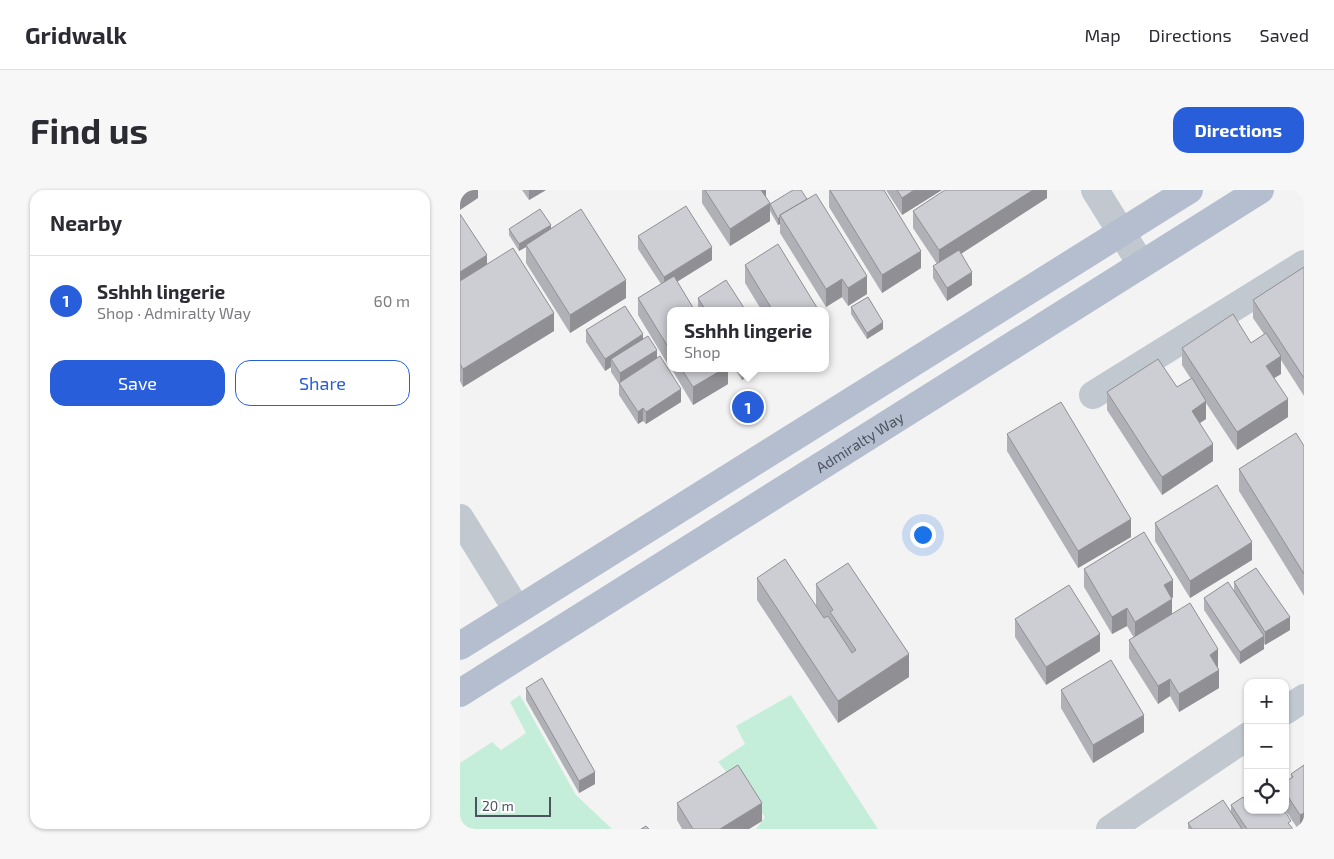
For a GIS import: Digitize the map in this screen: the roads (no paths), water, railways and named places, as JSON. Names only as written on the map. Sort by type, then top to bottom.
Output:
[{"type":"main road","points":[[460,646],[1189,190]]},
{"type":"main road","name":"Admiralty Way","points":[[460,693],[1260,190]]},
{"type":"street","points":[[1095,190],[1141,264]]},
{"type":"street","points":[[1093,395],[1304,264]]},
{"type":"street","points":[[460,518],[517,610]]},
{"type":"street","points":[[1289,707],[1304,698]]},
{"type":"street","points":[[1110,829],[1244,739]]},
{"type":"place","name":"Sshhh lingerie","points":[[748,407]]}]
